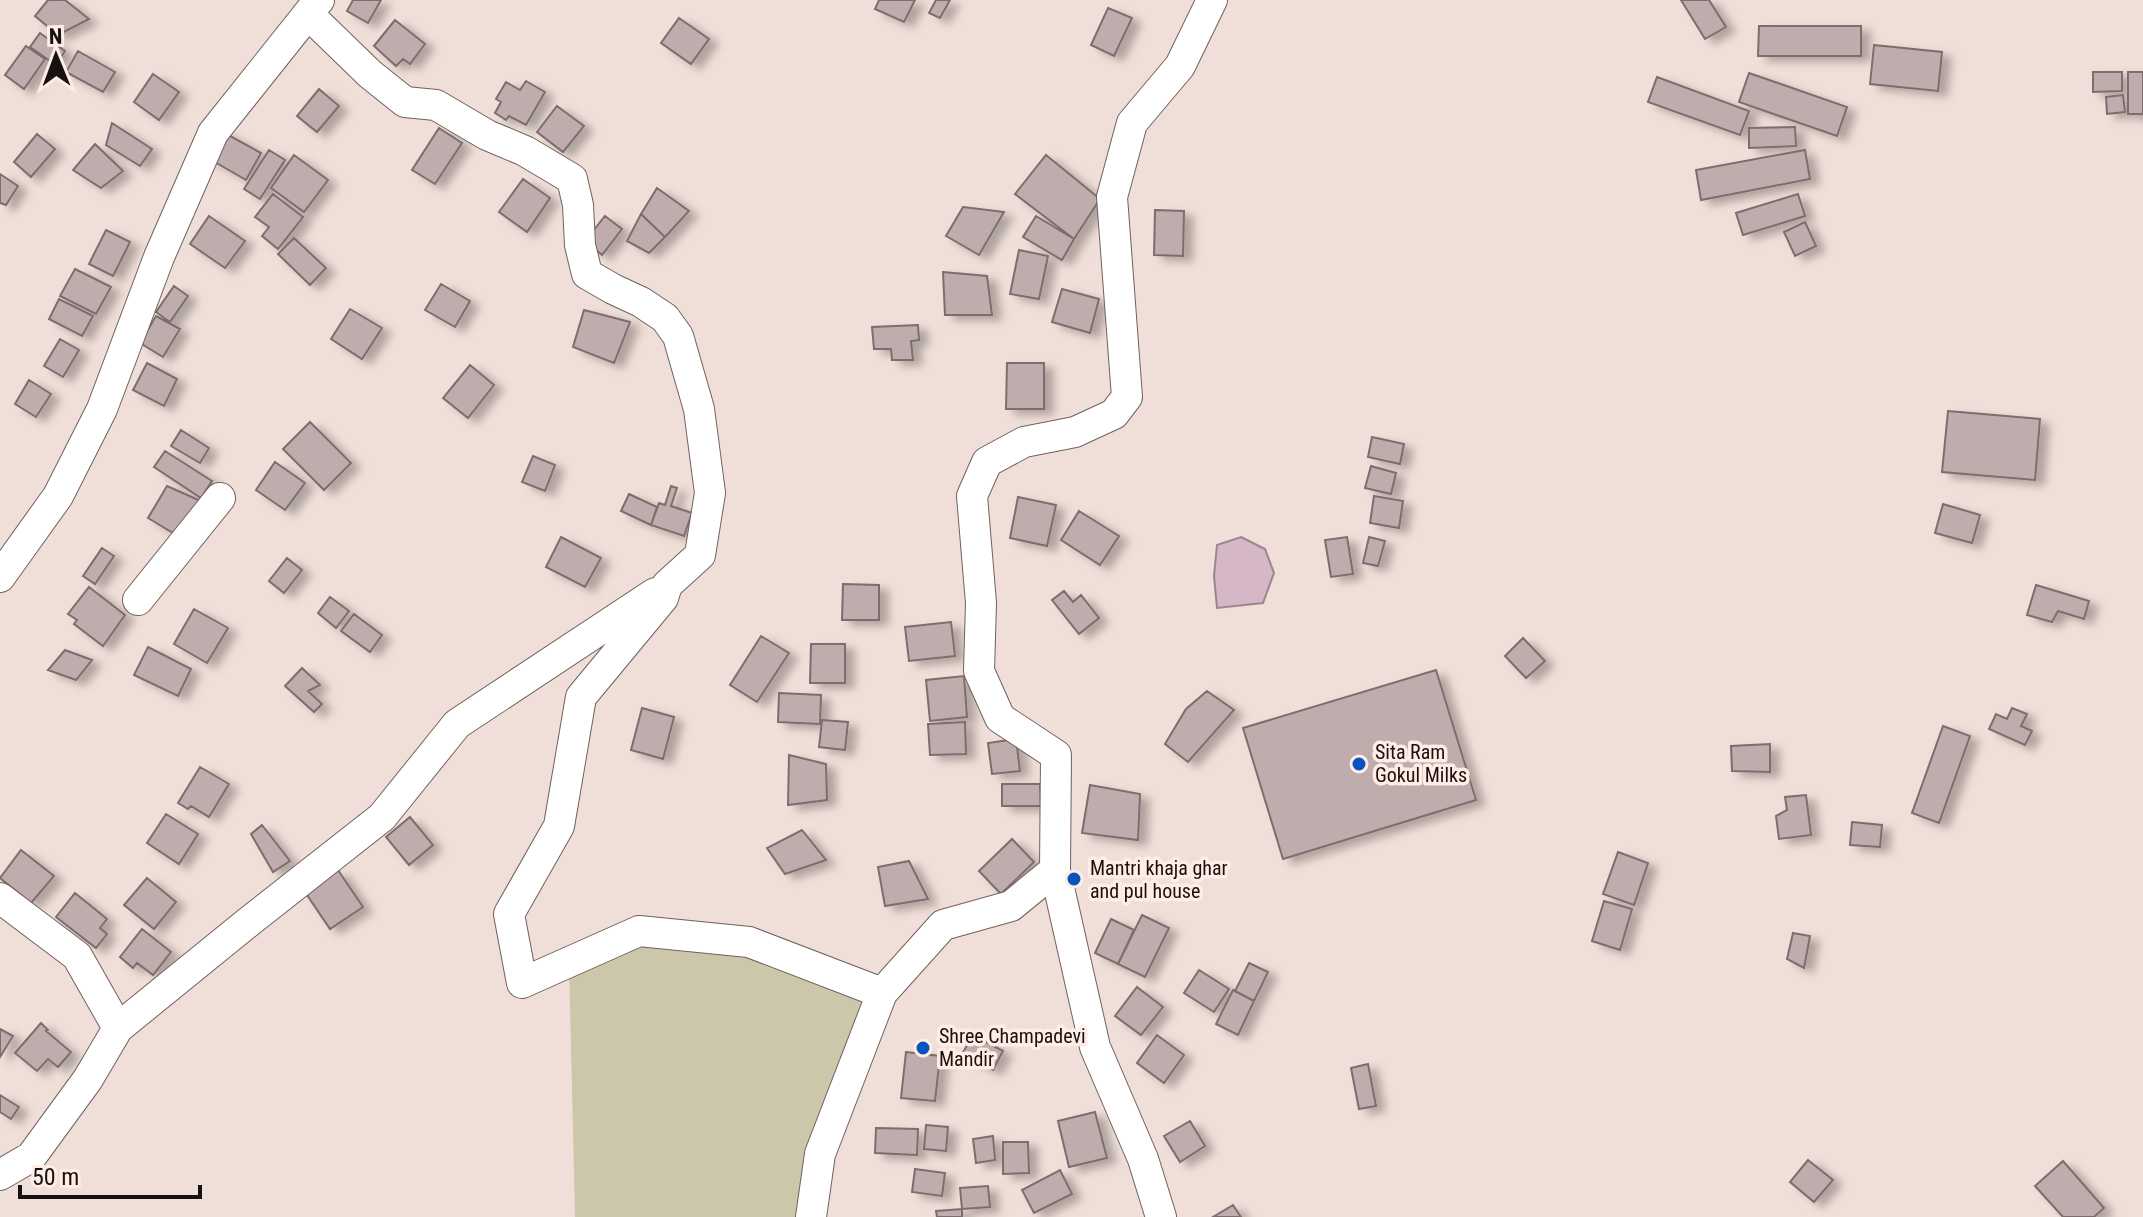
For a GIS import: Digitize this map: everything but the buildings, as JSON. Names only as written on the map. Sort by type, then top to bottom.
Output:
[{"type":"street","points":[[1161,1217],[1143,1159],[1095,1047],[1055,870],[1056,755],[1000,718],[979,671],[981,603],[972,496],[987,462],[1024,442],[1075,432],[1114,414],[1127,397],[1112,197],[1132,123],[1180,66],[1212,0]]},
{"type":"street","points":[[0,577],[58,496],[102,409],[159,257],[213,133],[314,7],[370,74],[405,102],[436,105],[572,179],[587,274],[665,318],[678,336],[699,409],[710,493],[700,555],[667,585],[457,724],[382,817],[118,1028],[88,1079],[31,1157],[0,1175]]},
{"type":"street","points":[[138,600],[220,498]]},
{"type":"street","points":[[667,585],[663,598],[581,697],[559,826],[509,914],[522,983],[639,931],[749,942],[882,993]]},
{"type":"street","points":[[811,1217],[820,1154],[882,993],[943,925],[1011,906],[1055,870]]},
{"type":"street","points":[[0,898],[77,956],[118,1028]]},
{"type":"shaded area","points":[[1241,537],[1265,549],[1274,573],[1263,603],[1217,608],[1214,576],[1217,545]]},
{"type":"shaded area","points":[[642,941],[744,952],[882,993],[806,1217],[575,1217],[569,962]]},
{"type":"place","name":"Sita Ram Gokul Milks","points":[[1359,764]]},
{"type":"place","name":"Mantri khaja ghar and pul house","points":[[1074,879]]},
{"type":"place","name":"Shree Champadevi Mandir","points":[[923,1048]]}]
